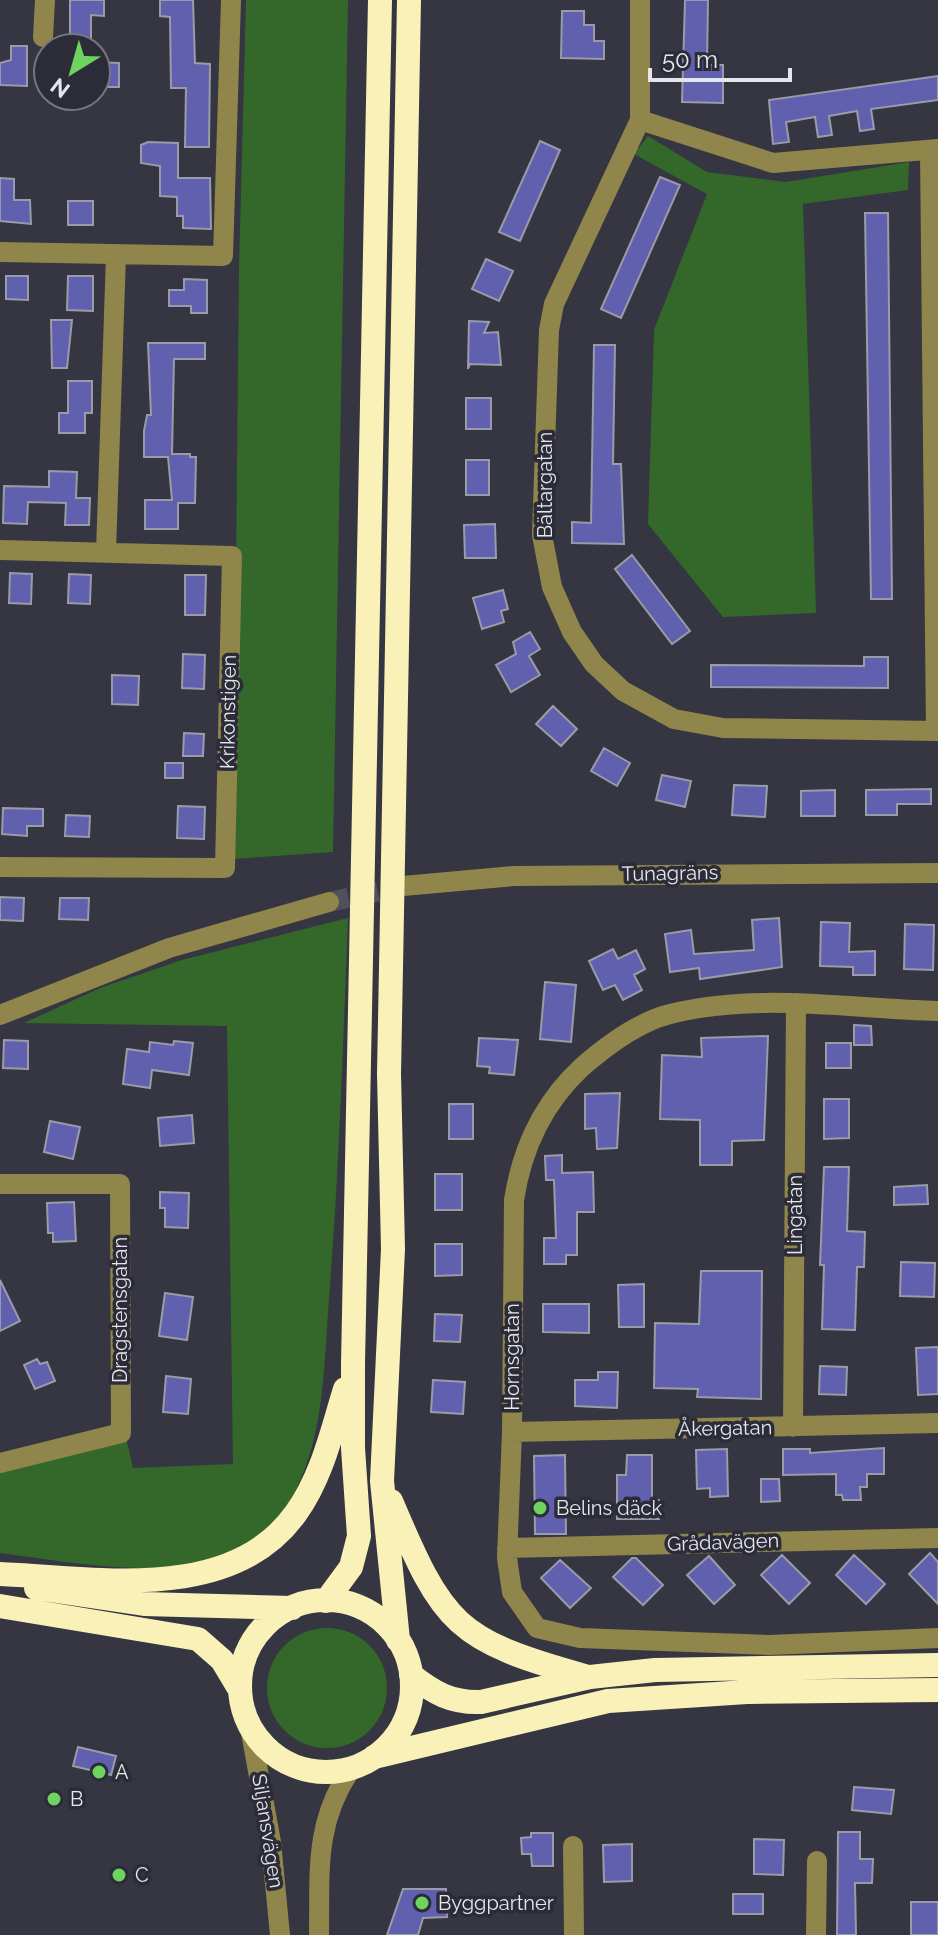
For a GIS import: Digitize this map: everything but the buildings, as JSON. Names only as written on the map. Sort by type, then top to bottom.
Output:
[{"type":"highway","points":[[326,1601],[351,1567],[359,1536],[353,1448],[353,1364],[380,0]]},
{"type":"highway","points":[[374,1757],[394,1739],[407,1715],[411,1675],[398,1640],[382,1481],[393,1249],[389,1074],[409,0]]},
{"type":"highway","points":[[0,1574],[130,1579],[180,1576],[233,1565],[258,1552],[280,1533],[309,1493],[324,1457],[353,1364]]},
{"type":"highway","points":[[382,1481],[428,1587],[460,1626],[506,1651],[590,1677]]},
{"type":"highway","points":[[0,1580],[77,1596],[144,1604],[292,1608],[326,1601],[367,1611],[398,1640]]},
{"type":"highway","points":[[0,1606],[198,1639],[222,1660],[240,1690],[250,1727],[269,1750],[293,1766],[322,1772],[351,1769],[374,1757],[608,1701],[747,1692],[938,1690]]},
{"type":"highway","points":[[240,1690],[243,1665],[253,1641],[270,1621],[292,1608]]},
{"type":"highway","points":[[411,1675],[442,1697],[464,1703],[481,1702],[590,1677],[747,1666],[938,1665]]},
{"type":"street","points":[[43,32],[45,0]]},
{"type":"street","points":[[0,252],[223,256],[231,0]]},
{"type":"street","name":"Bältargatan","points":[[640,0],[640,120],[554,304],[549,330],[542,535],[552,587],[572,632],[594,664],[623,691],[674,719],[723,728],[937,731]]},
{"type":"street","points":[[640,120],[773,163],[934,150],[937,731]]},
{"type":"street","points":[[0,550],[106,552],[116,255]]},
{"type":"street","name":"Krikonstigen","points":[[0,867],[225,868],[232,556],[106,552]]},
{"type":"street","name":"Tunagräns","points":[[403,886],[530,876],[938,873]]},
{"type":"street","points":[[0,1015],[169,948],[329,902]]},
{"type":"street","name":"Hornsgatan","points":[[938,1011],[796,1003],[742,1004],[668,1014],[609,1043],[563,1085],[534,1130],[519,1168],[514,1200],[512,1432],[507,1548],[512,1592],[537,1628],[580,1638],[769,1645],[938,1638]]},
{"type":"street","name":"Lingatan","points":[[793,1427],[796,1003]]},
{"type":"street","name":"Dragstensgatan","points":[[0,1184],[120,1184],[121,1433],[0,1463]]},
{"type":"street","name":"Åkergatan","points":[[512,1432],[938,1423]]},
{"type":"street","name":"Grådavägen","points":[[507,1548],[938,1538]]},
{"type":"street","name":"Siljansvägen","points":[[250,1727],[271,1842],[280,1935]]},
{"type":"street","points":[[319,1935],[322,1836],[331,1801],[351,1769]]},
{"type":"street","points":[[573,1846],[574,1935]]},
{"type":"street","points":[[816,1935],[817,1861]]},
{"type":"green space","points":[[246,0],[348,0],[333,852],[233,859],[239,270]]},
{"type":"green space","points":[[648,136],[707,172],[786,182],[909,162],[908,190],[803,204],[816,613],[723,617],[648,524],[654,330],[707,194],[634,154]]},
{"type":"green space","points":[[348,918],[338,1156],[324,1369],[314,1439],[294,1494],[273,1524],[255,1540],[208,1561],[149,1568],[118,1567],[0,1553],[0,1468],[126,1437],[133,1468],[233,1464],[227,1026],[24,1023],[100,988],[182,960]]},
{"type":"green space","points":[[327,1628],[350,1632],[370,1645],[383,1665],[387,1688],[383,1711],[370,1731],[350,1744],[327,1748],[304,1744],[284,1731],[271,1711],[267,1688],[271,1665],[284,1645],[304,1632]]},
{"type":"tunnel","points":[[329,902],[403,886]]},
{"type":"place","name":"Belins däck","points":[[540,1508]]},
{"type":"place","name":"A","points":[[99,1772]]},
{"type":"place","name":"B","points":[[54,1799]]},
{"type":"place","name":"C","points":[[119,1875]]},
{"type":"place","name":"Byggpartner","points":[[422,1903]]}]
